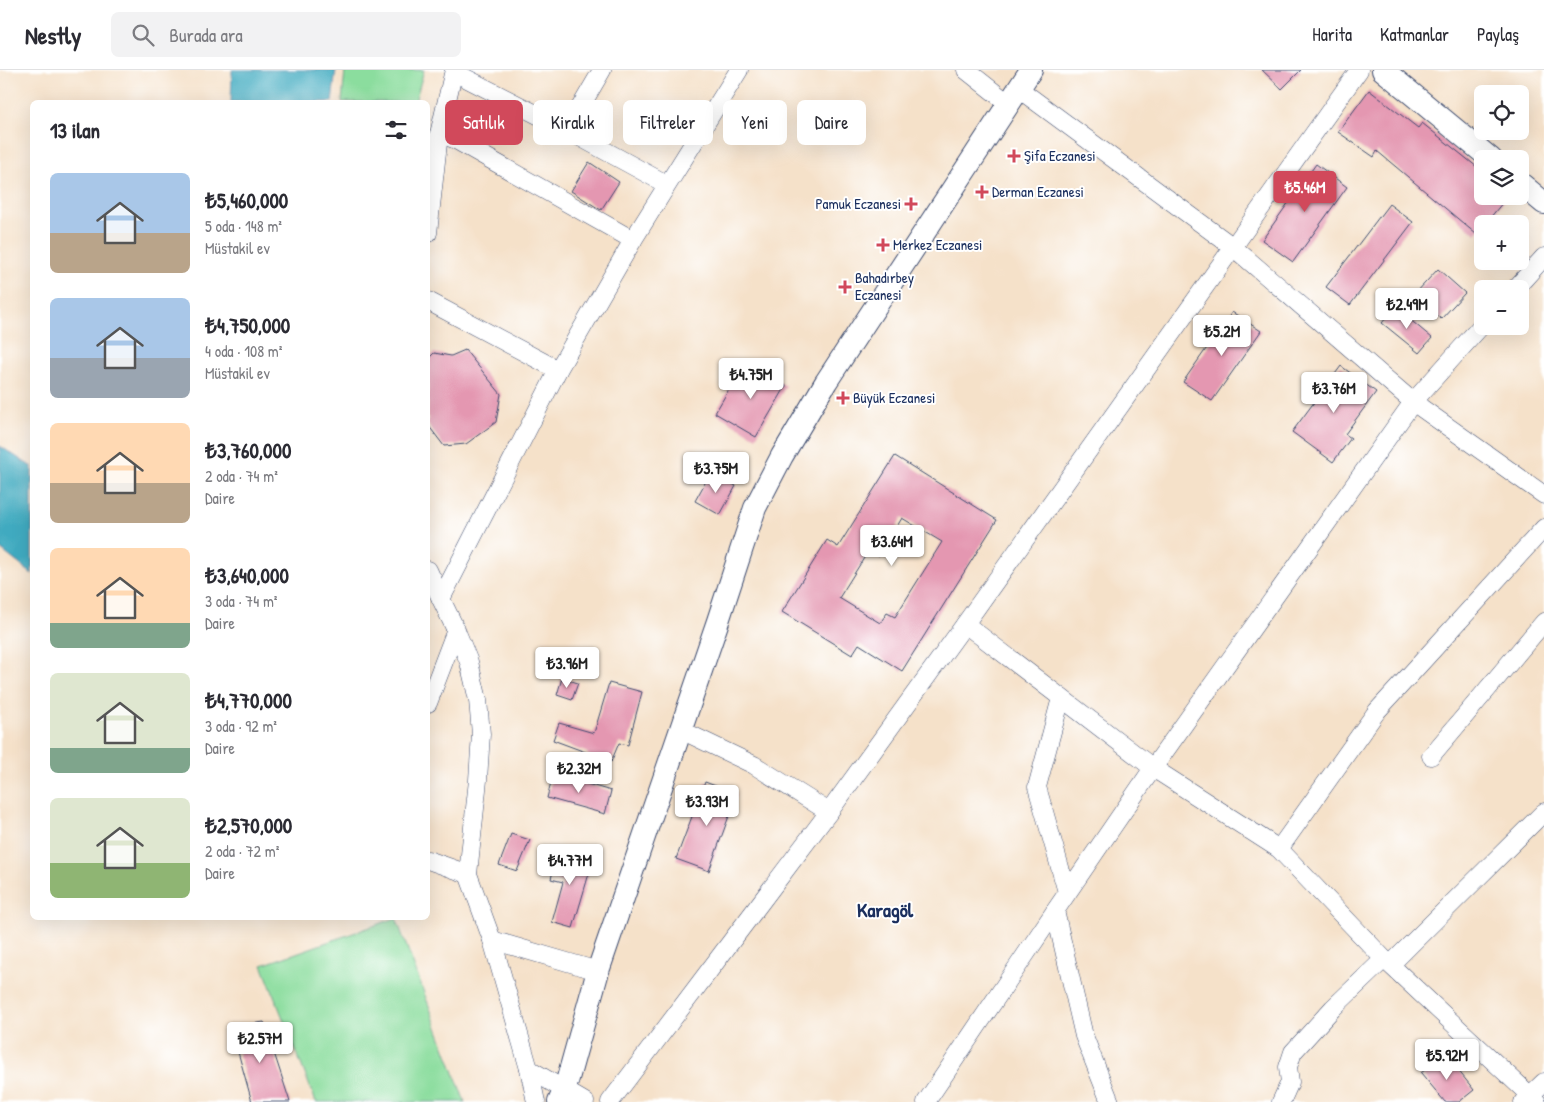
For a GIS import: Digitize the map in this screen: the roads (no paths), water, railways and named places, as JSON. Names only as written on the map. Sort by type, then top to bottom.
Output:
[{"type":"main road","points":[[562,1095],[598,971],[755,508],[782,456],[826,382],[1031,70]]},
{"type":"main road","points":[[1383,70],[1479,150]]},
{"type":"main road","points":[[1529,190],[1544,203]]},
{"type":"street","points":[[584,100],[602,70]]},
{"type":"street","points":[[441,598],[558,370],[666,184],[739,70]]},
{"type":"street","points":[[966,70],[1014,96],[1233,248],[1414,402],[1544,495]]},
{"type":"street","points":[[610,1102],[829,812],[1359,70]]},
{"type":"street","points":[[430,214],[439,134],[454,71],[533,112]]},
{"type":"street","points":[[439,134],[454,139],[633,240]]},
{"type":"street","points":[[594,145],[666,184]]},
{"type":"street","points":[[1523,280],[1544,257]]},
{"type":"street","points":[[430,302],[558,370]]},
{"type":"street","points":[[926,1102],[1153,768],[1414,402],[1474,334]]},
{"type":"street","points":[[1279,849],[1378,711],[1544,528]]},
{"type":"street","points":[[430,574],[469,662],[478,700],[481,734],[468,874],[492,940],[529,1069],[536,1102]]},
{"type":"street","points":[[1431,756],[1544,622]]},
{"type":"street","points":[[965,624],[1153,768],[1279,849],[1388,962],[1530,1100],[1544,1082]]},
{"type":"street","points":[[430,698],[456,630]]},
{"type":"street","points":[[1061,698],[1037,787],[1067,892]]},
{"type":"street","points":[[681,730],[754,765],[829,812]]},
{"type":"street","points":[[1281,1102],[1290,1082],[1288,1067],[1293,1052],[1332,1008],[1388,962],[1544,812]]},
{"type":"street","points":[[430,861],[468,874]]},
{"type":"street","points":[[1055,911],[1084,1036],[1110,1102]]},
{"type":"street","points":[[492,940],[598,971]]},
{"type":"street","points":[[529,1069],[562,1095],[585,1102]]},
{"type":"water","points":[[232,70],[336,70],[332,100],[231,100]]},
{"type":"water","points":[[0,446],[30,466],[30,572],[0,549]]},
{"type":"place","name":"Şifa Eczanesi","points":[[1014,156]]},
{"type":"place","name":"Derman Eczanesi","points":[[982,192]]},
{"type":"place","name":"Pamuk Eczanesi","points":[[911,204]]},
{"type":"place","name":"Merkez Eczanesi","points":[[883,245]]},
{"type":"place","name":"Bahadırbey Eczanesi","points":[[845,287]]},
{"type":"place","name":"Büyük Eczanesi","points":[[843,398]]},
{"type":"district","name":"Karagöl","points":[[885,910]]}]
